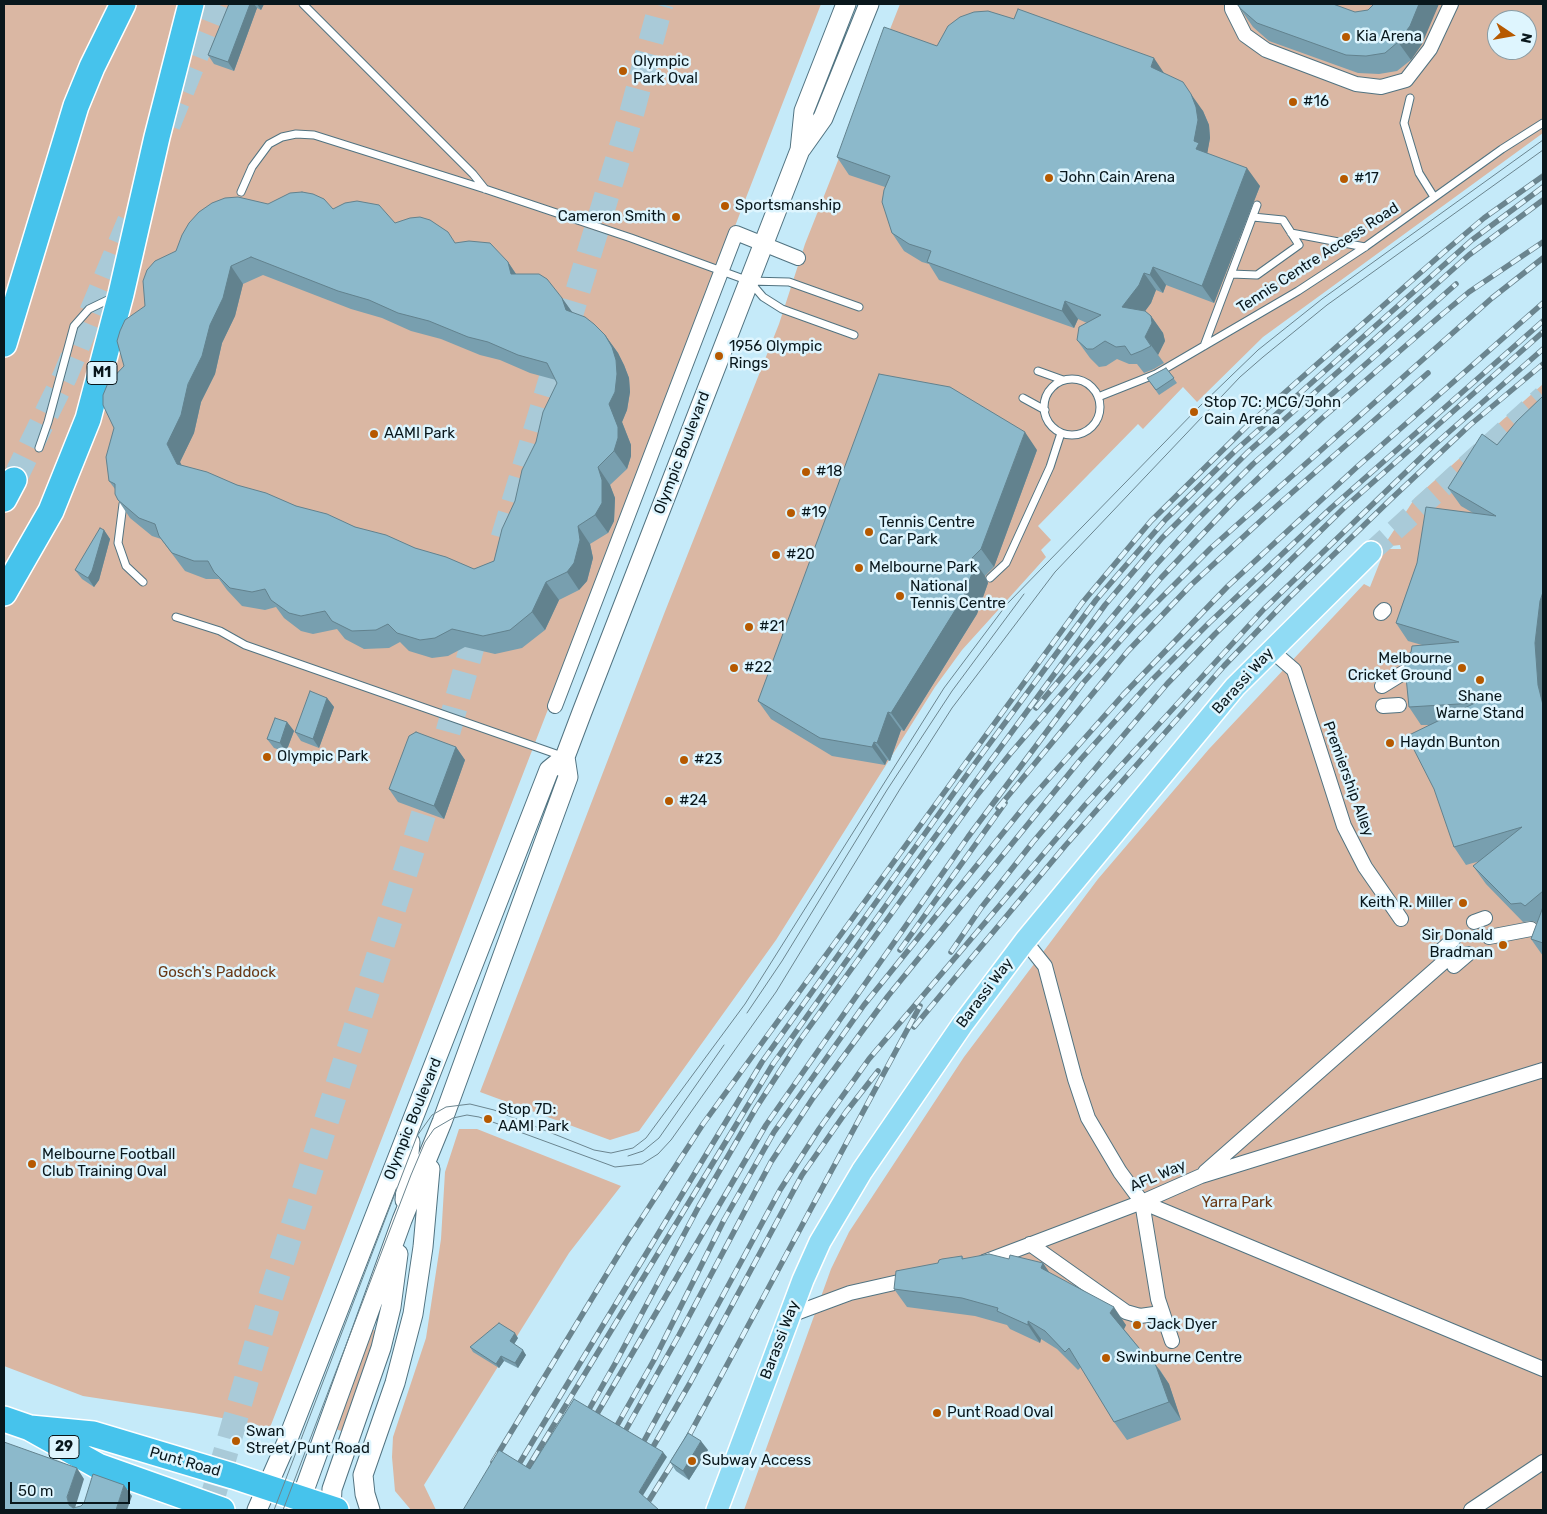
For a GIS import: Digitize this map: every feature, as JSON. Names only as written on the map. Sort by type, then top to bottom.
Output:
[{"type":"highway","points":[[4,344],[76,106],[122,4]]},
{"type":"highway","name":"M1","points":[[4,593],[46,520],[70,468],[88,419],[121,294],[157,136],[190,4]]},
{"type":"highway","name":"Punt Road","points":[[4,1419],[30,1428],[93,1434],[268,1487],[299,1504],[333,1510]]},
{"type":"highway","name":"Punt Road","points":[[30,1428],[96,1473],[208,1507]]},
{"type":"main road","name":"Olympic Boulevard","points":[[257,1510],[268,1487],[549,770],[565,757],[800,150],[804,111],[846,4]]},
{"type":"main road","name":"Olympic Boulevard","points":[[800,150],[824,118],[869,4]]},
{"type":"main road","name":"Barassi Way","points":[[717,1510],[788,1316],[820,1242],[862,1170],[962,1024],[1025,940],[1235,687],[1371,552]]},
{"type":"main road","name":"Olympic Boulevard","points":[[299,1504],[402,1220],[432,1150],[568,776],[565,757]]},
{"type":"main road","points":[[333,1510],[332,1489],[381,1348],[391,1307],[412,1122]]},
{"type":"main road","points":[[370,1510],[364,1488],[365,1467],[402,1359],[413,1314],[423,1247],[432,1150]]},
{"type":"main road","points":[[371,1222],[386,1216],[402,1220],[413,1230],[423,1247]]},
{"type":"street","points":[[1232,4],[1245,35],[1266,50],[1356,84],[1381,87],[1406,80],[1430,49],[1451,4]]},
{"type":"street","points":[[555,706],[736,233],[798,258]]},
{"type":"street","name":"Premiership Alley","points":[[1271,650],[1294,670],[1344,826],[1365,867],[1401,918]]},
{"type":"street","points":[[1382,686],[1416,665]]},
{"type":"street","points":[[1383,706],[1399,705]]},
{"type":"street","points":[[1489,937],[1531,929]]},
{"type":"street","points":[[1025,940],[1045,966],[1075,1079],[1088,1118],[1120,1172],[1142,1202],[1161,1313],[1172,1341]]},
{"type":"street","points":[[1201,1176],[1446,959],[1453,940]]},
{"type":"street","points":[[1446,959],[1468,954]]},
{"type":"street","name":"AFL Way","points":[[967,1267],[1142,1202],[1201,1176],[1543,1070]]},
{"type":"street","points":[[1142,1202],[1543,1368]]},
{"type":"street","points":[[1030,1244],[1126,1312],[1140,1316],[1161,1313]]},
{"type":"street","points":[[788,1316],[850,1293],[926,1275]]},
{"type":"street","points":[[1471,1510],[1543,1462]]},
{"type":"lane","points":[[303,4],[474,174],[485,189]]},
{"type":"lane","points":[[1410,98],[1404,123],[1419,173],[1434,197]]},
{"type":"lane","name":"Tennis Centre Access Road","points":[[1098,397],[1156,374],[1298,291],[1365,247],[1502,149],[1543,123]]},
{"type":"lane","points":[[241,192],[252,166],[270,144],[282,137],[296,134],[314,135],[485,189],[749,281],[789,282],[859,307]]},
{"type":"lane","points":[[1204,346],[1257,205]]},
{"type":"lane","points":[[1231,274],[1257,275],[1299,245],[1283,220],[1253,217]]},
{"type":"lane","points":[[1291,233],[1365,247]]},
{"type":"lane","points":[[749,281],[763,297],[782,309],[854,335]]},
{"type":"lane","points":[[39,448],[74,326],[89,309],[121,294]]},
{"type":"lane","points":[[1038,370],[1063,380],[1072,379],[1088,384],[1098,397],[1098,415],[1088,430],[1070,435],[1062,433],[1048,422],[1045,410],[1050,389],[1063,380]]},
{"type":"lane","points":[[1023,398],[1045,410]]},
{"type":"lane","points":[[990,578],[1006,563],[1050,467],[1062,433]]},
{"type":"lane","points":[[123,504],[118,543],[126,566],[143,582]]},
{"type":"lane","points":[[176,617],[220,631],[244,645],[565,757]]},
{"type":"green space","name":"Olympic Park","points":[[4,4],[821,4],[269,1430],[255,1424],[83,1396],[4,1366]]},
{"type":"green space","name":"Melbourne Park","points":[[900,4],[1543,4],[1543,133],[1263,337],[1197,402],[1183,387],[1143,429],[1138,424],[1038,526],[1051,540],[1041,550],[1046,557],[962,650],[935,687],[776,940],[639,1131],[610,1140],[480,1092],[664,614],[779,324],[805,244]]},
{"type":"green space","name":"Yarra Park","points":[[1543,384],[1543,1510],[744,1510],[831,1269],[849,1232],[964,1057],[1098,879],[1209,749],[1364,584],[1370,587],[1385,549],[1401,549],[1400,545],[1383,547],[1415,498]]},
{"type":"green space","points":[[459,1129],[477,1129],[621,1186],[569,1253],[424,1485],[436,1510],[411,1510],[395,1491],[392,1457],[393,1437],[426,1338],[441,1239],[445,1172]]},
{"type":"green space","points":[[372,1329],[376,1331],[372,1350],[344,1432],[333,1428]]},
{"type":"building","points":[[229,4],[250,4],[228,62],[208,55]]},
{"type":"building","points":[[1237,4],[1333,4],[1355,12],[1368,10],[1374,4],[1419,4],[1410,26],[1398,42],[1385,53],[1366,56],[1346,55],[1257,23]]},
{"type":"building","name":"John Cain Arena","points":[[1018,9],[1154,58],[1151,67],[1183,82],[1191,94],[1198,120],[1194,141],[1199,143],[1196,149],[1247,168],[1202,286],[1153,267],[1150,275],[1144,273],[1139,285],[1122,307],[1145,311],[1151,316],[1152,323],[1145,337],[1151,346],[1131,355],[1125,346],[1116,347],[1105,341],[1093,349],[1087,349],[1077,340],[1079,327],[1101,315],[1065,301],[1062,311],[927,262],[931,251],[909,244],[892,233],[882,202],[884,190],[890,176],[837,157],[884,27],[937,46],[948,26],[960,17],[974,12],[988,11],[1014,19]]},
{"type":"building","points":[[302,192],[313,194],[324,199],[333,209],[345,203],[357,201],[379,205],[395,223],[420,217],[430,220],[448,232],[455,243],[469,241],[490,243],[508,262],[511,274],[539,274],[547,279],[562,298],[566,310],[585,317],[594,324],[605,335],[612,347],[616,360],[617,374],[615,392],[609,404],[618,427],[618,438],[614,451],[598,467],[602,480],[602,503],[595,515],[578,526],[580,540],[574,563],[567,572],[546,582],[532,612],[510,630],[483,636],[452,629],[435,638],[420,640],[397,633],[388,624],[376,630],[352,631],[332,621],[325,611],[301,616],[289,613],[271,600],[265,589],[252,592],[230,588],[214,572],[208,561],[194,561],[172,553],[159,536],[155,524],[139,518],[118,500],[115,494],[115,484],[109,481],[106,457],[114,428],[103,405],[103,395],[108,383],[124,366],[117,341],[125,320],[145,306],[143,281],[147,270],[155,261],[176,251],[189,223],[199,212],[212,203],[225,198],[238,197],[268,204],[290,193]],"holes":[[[251,257],[338,291],[369,300],[398,313],[429,321],[518,355],[547,363],[557,383],[543,412],[536,442],[522,470],[515,501],[502,529],[494,561],[474,569],[446,557],[415,548],[386,535],[355,527],[327,514],[296,506],[207,472],[177,464],[167,444],[181,415],[188,384],[202,356],[210,325],[223,298],[231,266]]]},
{"type":"building","points":[[1166,368],[1174,378],[1156,390],[1147,378]]},
{"type":"building","name":"National Tennis Centre","points":[[879,374],[950,387],[1025,432],[981,549],[972,558],[975,565],[964,596],[891,713],[888,712],[877,743],[874,742],[872,747],[820,738],[758,701]]},
{"type":"building","name":"Melbourne Cricket Ground","points":[[1543,396],[1543,592],[1540,601],[1535,643],[1538,685],[1543,705],[1543,891],[1525,906],[1521,903],[1511,904],[1473,866],[1522,827],[1454,847],[1434,789],[1407,736],[1475,703],[1409,707],[1404,657],[1411,652],[1412,646],[1459,642],[1396,623],[1417,563],[1426,507],[1496,516],[1448,488],[1482,434],[1497,445],[1517,421]]},
{"type":"building","points":[[100,528],[104,530],[92,571],[88,578],[75,570]]},
{"type":"building","points":[[310,691],[327,698],[313,739],[295,732]]},
{"type":"building","points":[[275,718],[287,722],[280,743],[267,739]]},
{"type":"building","points":[[416,732],[456,747],[434,806],[389,789],[409,736]]},
{"type":"building","points":[[1543,907],[1543,943],[1531,939]]},
{"type":"building","name":"Swinburne Centre","points":[[989,1254],[1009,1259],[1010,1255],[1043,1263],[1041,1268],[1114,1307],[1110,1313],[1144,1354],[1147,1352],[1156,1366],[1169,1402],[1114,1422],[1069,1348],[1065,1352],[1045,1331],[1028,1321],[1028,1325],[997,1311],[998,1308],[962,1298],[894,1289],[896,1271],[938,1263],[942,1259],[962,1256],[962,1259]]},
{"type":"building","points":[[499,1323],[515,1333],[510,1341],[523,1350],[515,1363],[501,1356],[496,1364],[470,1347]]},
{"type":"building","points":[[574,1399],[663,1452],[639,1492],[659,1510],[463,1510],[499,1450],[530,1469]]},
{"type":"building","points":[[688,1433],[701,1441],[683,1471],[670,1462]]},
{"type":"building","points":[[4,1442],[77,1468],[67,1497],[69,1505],[73,1508],[84,1503],[93,1474],[124,1485],[116,1510],[4,1510]]},
{"type":"tunnel","points":[[168,125],[217,4]]},
{"type":"tunnel","points":[[503,538],[632,112],[661,4]]},
{"type":"tunnel","points":[[14,480],[65,376],[133,213]]},
{"type":"tunnel","points":[[1371,552],[1543,396]]},
{"type":"tunnel","points":[[209,1510],[268,1305],[435,778],[481,615]]},
{"type":"tram line","points":[[274,1510],[417,1136],[432,1115],[446,1107],[470,1104],[494,1110],[594,1150],[611,1153],[633,1148],[646,1138],[745,1004],[944,688],[1007,604],[1200,406],[1258,350],[1322,299],[1543,140]]},
{"type":"tram line","points":[[283,1510],[411,1175],[425,1142],[434,1129],[453,1118],[467,1115],[479,1117],[615,1167],[642,1164],[658,1154],[671,1140],[776,992],[900,789],[952,708],[1055,572],[1240,377],[1263,357],[1327,305],[1543,150]]},
{"type":"tram line","points":[[747,1013],[782,961],[887,790],[952,691],[1024,594]]},
{"type":"tram line","points":[[628,1156],[643,1151],[659,1138],[724,1045]]},
{"type":"railway","points":[[493,1462],[625,1244],[703,1124],[1082,603],[1151,521],[1247,426],[1484,218],[1543,176]]},
{"type":"railway","points":[[513,1474],[762,1062],[976,762],[1096,600],[1166,519],[1236,450],[1472,240],[1543,187]]},
{"type":"railway","points":[[521,1479],[773,1064],[926,849],[1105,605],[1162,538],[1248,452],[1469,255],[1543,200]]},
{"type":"railway","points":[[583,1420],[699,1206],[756,1108],[800,1040],[978,794],[1010,754],[1161,578],[1234,501],[1320,420],[1439,317],[1469,292],[1543,242]]},
{"type":"railway","points":[[591,1424],[766,1125],[968,837],[1083,683],[1136,623],[1211,548],[1492,298],[1543,258]]},
{"type":"railway","points":[[1036,708],[1154,567],[1197,520],[1253,464],[1456,284]]},
{"type":"railway","points":[[611,1436],[654,1360],[724,1220],[774,1132],[864,1005],[1028,802],[1123,695],[1228,586],[1358,466],[1543,303]]},
{"type":"railway","points":[[619,1442],[679,1335],[771,1162],[813,1098],[888,996],[1081,759],[1152,680],[1209,623],[1331,508],[1543,321]]},
{"type":"railway","points":[[951,952],[981,908],[1033,842],[1167,684],[1215,634],[1345,507],[1543,332]]},
{"type":"railway","points":[[638,1452],[780,1190],[819,1129],[869,1059],[1085,805],[1264,609],[1433,446],[1543,349]]},
{"type":"railway","points":[[914,1027],[1065,846],[1224,666],[1289,598],[1390,500],[1470,425],[1543,364]]},
{"type":"railway","points":[[998,808],[1128,651],[1191,585],[1278,505],[1428,373]]},
{"type":"railway","points":[[900,950],[1005,803]]},
{"type":"railway","points":[[643,1510],[685,1443],[920,1006]]},
{"type":"railway","points":[[646,1459],[690,1383],[802,1175],[846,1112],[878,1071]]},
{"type":"place","name":"Kia Arena","points":[[1346,37]]},
{"type":"place","name":"Olympic Park Oval","points":[[623,71]]},
{"type":"place","name":"#16","points":[[1293,102]]},
{"type":"place","name":"John Cain Arena","points":[[1049,178]]},
{"type":"place","name":"#17","points":[[1344,179]]},
{"type":"place","name":"Sportsmanship","points":[[725,206]]},
{"type":"place","name":"Cameron Smith","points":[[676,217]]},
{"type":"place","name":"1956 Olympic Rings","points":[[719,356]]},
{"type":"place","name":"Stop 7C: MCG/John Cain Arena","points":[[1194,412]]},
{"type":"place","name":"AAMI Park","points":[[374,434]]},
{"type":"place","name":"#18","points":[[806,472]]},
{"type":"place","name":"#19","points":[[791,513]]},
{"type":"place","name":"Tennis Centre Car Park","points":[[869,532]]},
{"type":"place","name":"#20","points":[[776,555]]},
{"type":"place","name":"Melbourne Park","points":[[859,568]]},
{"type":"place","name":"National Tennis Centre","points":[[900,596]]},
{"type":"place","name":"#21","points":[[749,627]]},
{"type":"place","name":"#22","points":[[734,668]]},
{"type":"place","name":"Melbourne Cricket Ground","points":[[1462,668]]},
{"type":"place","name":"Shane Warne Stand","points":[[1480,680]]},
{"type":"place","name":"Haydn Bunton","points":[[1390,743]]},
{"type":"place","name":"Olympic Park","points":[[267,757]]},
{"type":"place","name":"#23","points":[[684,760]]},
{"type":"place","name":"#24","points":[[669,801]]},
{"type":"place","name":"Keith R. Miller","points":[[1463,903]]},
{"type":"place","name":"Sir Donald Bradman","points":[[1503,945]]},
{"type":"place","name":"Stop 7D: AAMI Park","points":[[488,1119]]},
{"type":"place","name":"Melbourne Football Club Training Oval","points":[[32,1164]]},
{"type":"place","name":"Jack Dyer","points":[[1137,1325]]},
{"type":"place","name":"Swinburne Centre","points":[[1106,1358]]},
{"type":"place","name":"Punt Road Oval","points":[[937,1413]]},
{"type":"place","name":"Swan Street/Punt Road","points":[[236,1441]]},
{"type":"place","name":"Subway Access","points":[[692,1461]]},
{"type":"park label","name":"Gosch's Paddock","points":[[217,973]]}]
